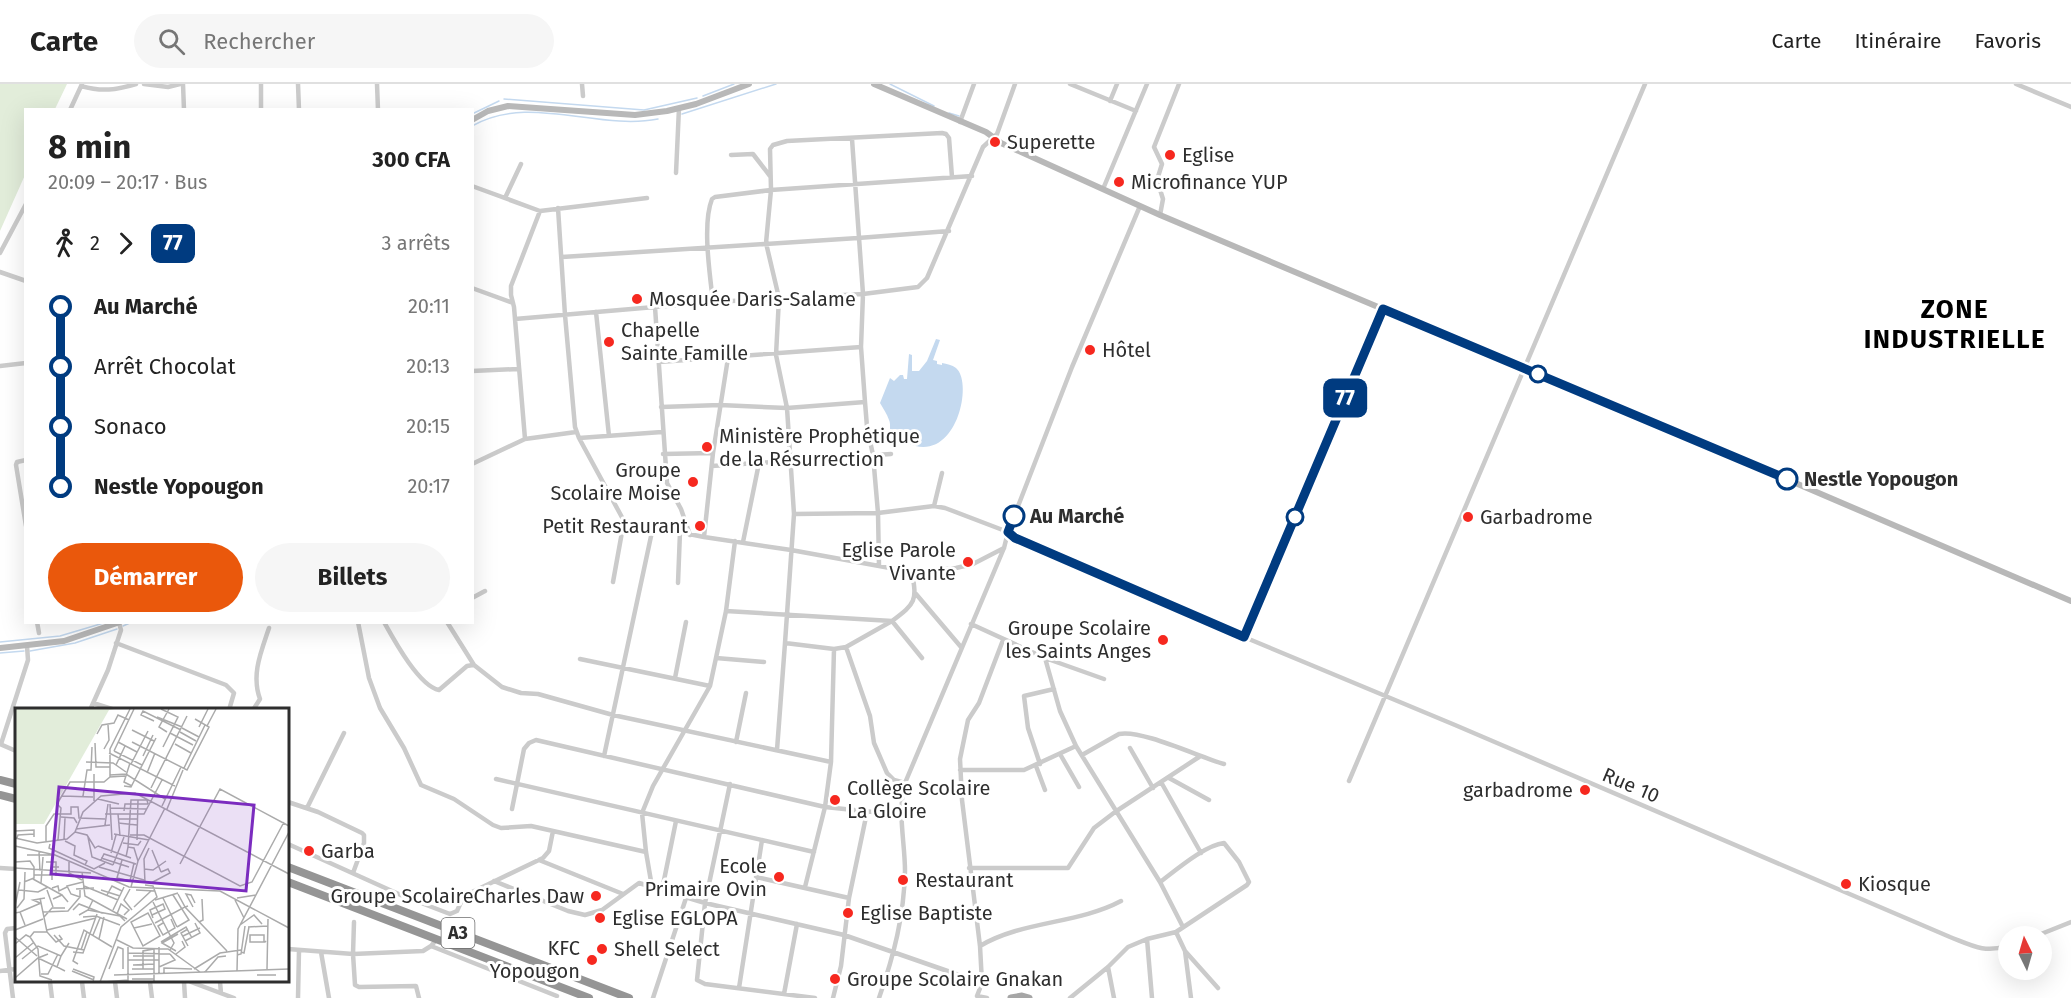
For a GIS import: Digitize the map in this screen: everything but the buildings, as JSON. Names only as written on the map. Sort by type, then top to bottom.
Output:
[{"type":"highway","points":[[0,780],[15,784]]},
{"type":"highway","points":[[0,795],[15,799]]},
{"type":"highway","name":"A3","points":[[290,868],[629,998]]},
{"type":"highway","name":"A3","points":[[290,883],[589,998]]},
{"type":"highway","points":[[550,983],[568,998]]},
{"type":"main road","points":[[1011,998],[1022,996],[1029,998]]},
{"type":"street","points":[[71,108],[82,85],[98,90],[118,90],[136,84]]},
{"type":"street","points":[[144,84],[168,87],[181,84],[184,108]]},
{"type":"street","points":[[261,84],[261,108]]},
{"type":"street","points":[[298,84],[299,108]]},
{"type":"street","points":[[377,84],[378,108]]},
{"type":"street","points":[[582,84],[583,96]]},
{"type":"street","points":[[474,119],[488,111],[508,106],[635,115],[679,108],[749,84]]},
{"type":"street","points":[[874,84],[986,132],[1001,143],[1160,215],[2071,601]]},
{"type":"street","points":[[960,122],[974,84]]},
{"type":"street","points":[[515,319],[713,302],[863,294],[914,289],[923,285],[949,231],[983,147],[997,134],[1015,84]]},
{"type":"street","points":[[1070,84],[1136,111]]},
{"type":"street","points":[[1110,101],[1117,84]]},
{"type":"street","points":[[1103,189],[1147,84]]},
{"type":"street","points":[[1160,215],[1163,199],[1157,180],[1162,164],[1154,147],[1179,84]]},
{"type":"street","points":[[1348,781],[1645,84]]},
{"type":"street","points":[[2016,84],[2071,107]]},
{"type":"street","points":[[676,173],[679,108]]},
{"type":"street","points":[[777,750],[794,514],[787,408],[776,355],[779,298],[766,243],[771,190],[770,149],[773,145],[787,141],[946,134],[949,138],[952,177]]},
{"type":"street","points":[[852,139],[863,294],[861,347],[867,427],[873,455],[878,513],[879,566]]},
{"type":"street","points":[[731,155],[753,154],[770,176]]},
{"type":"street","points":[[506,198],[521,165]]},
{"type":"street","points":[[713,302],[708,247],[709,209],[711,199],[715,197],[771,190],[972,176]]},
{"type":"street","points":[[474,187],[540,211],[647,198]]},
{"type":"street","points":[[879,998],[895,952],[904,879],[902,800],[905,783],[1004,548],[1008,532],[1072,367],[1140,206]]},
{"type":"street","points":[[558,208],[565,315],[578,435],[624,521],[614,582]]},
{"type":"street","points":[[525,439],[511,286],[540,211]]},
{"type":"street","points":[[0,253],[23,217]]},
{"type":"street","points":[[562,257],[949,231]]},
{"type":"street","points":[[0,272],[24,280]]},
{"type":"street","points":[[474,289],[513,303]]},
{"type":"street","points":[[655,307],[663,454],[667,483],[681,509],[690,535]]},
{"type":"street","points":[[596,312],[609,435]]},
{"type":"street","points":[[659,362],[861,347]]},
{"type":"street","points":[[704,537],[713,453],[728,358]]},
{"type":"street","points":[[0,366],[24,363]]},
{"type":"street","points":[[474,371],[518,369]]},
{"type":"street","points":[[661,407],[720,405],[787,408],[865,402]]},
{"type":"street","points":[[474,463],[525,439],[662,432]]},
{"type":"street","points":[[663,454],[713,453]]},
{"type":"street","points":[[712,465],[891,454]]},
{"type":"street","points":[[24,460],[17,462],[16,465],[24,514]]},
{"type":"street","points":[[743,542],[759,463]]},
{"type":"street","points":[[794,514],[878,513],[934,506],[942,472]]},
{"type":"street","name":"Rue 10","points":[[934,506],[1008,532],[1015,538],[1244,637],[1950,937],[1980,949],[1998,948]]},
{"type":"street","points":[[624,521],[690,535],[791,550],[912,572],[973,564],[1004,548]]},
{"type":"street","points":[[604,756],[653,526]]},
{"type":"street","points":[[678,583],[680,532]]},
{"type":"street","points":[[651,887],[642,813],[662,769],[710,686],[726,611],[735,541]]},
{"type":"street","points":[[785,643],[834,649],[846,647],[892,621],[914,601],[916,594],[912,572]]},
{"type":"street","points":[[474,597],[485,591]]},
{"type":"street","points":[[916,594],[961,647]]},
{"type":"street","points":[[726,611],[892,621],[922,658]]},
{"type":"street","points":[[675,678],[686,622]]},
{"type":"street","points":[[37,624],[39,633]]},
{"type":"street","points":[[0,648],[64,641],[117,624]]},
{"type":"street","points":[[91,708],[108,670],[121,630],[120,624]]},
{"type":"street","points":[[358,624],[369,678],[380,708],[404,748],[421,785],[454,799],[493,825],[511,828],[531,826],[646,852]]},
{"type":"street","points":[[385,624],[419,678],[435,689],[439,690],[467,666],[474,665]]},
{"type":"street","points":[[448,624],[474,665],[501,687],[521,693],[538,694],[613,715],[831,762]]},
{"type":"street","points":[[971,624],[1045,658],[1104,680]]},
{"type":"street","points":[[254,708],[260,699],[256,689],[257,664],[269,628]]},
{"type":"street","points":[[987,998],[977,997],[982,983],[980,946],[969,868],[960,759],[968,720],[979,703],[1003,640]]},
{"type":"street","points":[[116,643],[226,685],[234,693],[230,708]]},
{"type":"street","points":[[15,751],[0,744],[28,660],[27,646]]},
{"type":"street","points":[[846,647],[870,716],[874,743],[887,773],[894,780],[905,783]]},
{"type":"street","points":[[805,887],[825,807],[831,762],[834,649]]},
{"type":"street","points":[[716,658],[764,662]]},
{"type":"street","points":[[1045,658],[1060,711],[1076,746],[1160,882],[1183,927]]},
{"type":"street","points":[[580,659],[710,686]]},
{"type":"street","points":[[1045,790],[1028,728],[1024,696],[1054,689]]},
{"type":"street","points":[[736,742],[746,693]]},
{"type":"street","points":[[93,703],[109,708]]},
{"type":"street","points":[[307,808],[344,733]]},
{"type":"street","points":[[1082,755],[1119,734],[1125,733],[1224,764]]},
{"type":"street","points":[[512,809],[524,749],[536,740],[825,807],[902,815]]},
{"type":"street","points":[[960,770],[1024,770],[1076,746]]},
{"type":"street","points":[[1130,748],[1153,788]]},
{"type":"street","points":[[1060,754],[1079,787]]},
{"type":"street","points":[[969,868],[1068,868],[1088,835],[1115,812],[1199,757]]},
{"type":"street","points":[[1168,778],[1209,800]]},
{"type":"street","points":[[496,780],[814,852]]},
{"type":"street","points":[[1161,782],[1201,853]]},
{"type":"street","points":[[730,784],[705,903],[697,980],[702,984],[815,998]]},
{"type":"street","points":[[290,803],[356,829],[364,835],[364,843],[353,873]]},
{"type":"street","points":[[833,998],[841,966],[849,898],[867,812]]},
{"type":"street","points":[[662,890],[676,821]]},
{"type":"street","points":[[290,845],[403,896],[450,914],[457,911],[465,896],[539,860],[549,851],[553,831]]},
{"type":"street","points":[[739,988],[762,840]]},
{"type":"street","points":[[1070,998],[1108,967],[1128,947],[1147,939],[1176,932],[1249,882],[1230,848],[1220,843],[1201,853],[1160,882]]},
{"type":"street","points":[[539,860],[623,894]]},
{"type":"street","points":[[0,868],[15,869]]},
{"type":"street","points":[[756,877],[849,898]]},
{"type":"street","points":[[494,881],[568,912],[585,915],[602,910],[637,883],[705,903],[844,935],[982,983]]},
{"type":"street","points":[[652,998],[686,898]]},
{"type":"street","points":[[980,946],[1004,934],[1071,919],[1122,901]]},
{"type":"street","points":[[354,922],[354,981],[357,986],[416,986],[419,998]]},
{"type":"street","points":[[2052,930],[2071,922]]},
{"type":"street","points":[[784,994],[797,924]]},
{"type":"street","points":[[13,998],[5,933],[7,929],[15,928]]},
{"type":"street","points":[[1176,932],[1185,951],[1218,988]]},
{"type":"street","points":[[290,949],[353,954],[423,951],[437,939]]},
{"type":"street","points":[[1147,939],[1152,998]]},
{"type":"street","points":[[431,946],[557,996]]},
{"type":"street","points":[[298,950],[298,998]]},
{"type":"street","points":[[1185,951],[1191,998]]},
{"type":"street","points":[[321,952],[329,998]]},
{"type":"street","points":[[1108,967],[1114,998]]},
{"type":"street","points":[[0,971],[15,969]]},
{"type":"street","points":[[50,983],[52,998]]},
{"type":"street","points":[[82,983],[84,998]]},
{"type":"street","points":[[115,983],[117,998]]},
{"type":"street","points":[[150,983],[152,998]]},
{"type":"street","points":[[184,983],[185,998]]},
{"type":"street","points":[[196,983],[234,998]]},
{"type":"street","points":[[220,983],[221,993]]},
{"type":"green space","points":[[0,84],[67,84],[55,108],[24,108],[24,177],[0,231]]},
{"type":"water","points":[[936,339],[940,340],[933,360],[937,361],[937,364],[944,363],[956,368],[961,376],[963,389],[957,420],[949,433],[938,443],[924,447],[907,443],[892,435],[890,423],[880,403],[890,378],[894,381],[903,375],[904,379],[907,379],[909,354],[912,355],[912,371],[919,371],[927,361]]},
{"type":"waterway","points":[[703,96],[734,84]]},
{"type":"waterway","points":[[682,114],[776,84]]},
{"type":"waterway","points":[[890,84],[934,106]]},
{"type":"waterway","points":[[504,99],[644,110],[697,98]]},
{"type":"waterway","points":[[474,113],[499,101]]},
{"type":"waterway","points":[[474,125],[494,117],[540,112],[611,121],[658,119]]},
{"type":"waterway","points":[[949,113],[959,116]]},
{"type":"waterway","points":[[0,642],[60,636],[100,624]]},
{"type":"waterway","points":[[123,626],[128,624]]},
{"type":"waterway","points":[[30,651],[75,643],[117,629]]},
{"type":"waterway","points":[[0,653],[24,651]]},
{"type":"bus line","name":"77","points":[[1014,516],[1008,532],[1015,538],[1244,637],[1383,309],[1787,479]]},
{"type":"place","name":"Superette","points":[[995,142]]},
{"type":"place","name":"Eglise","points":[[1170,155]]},
{"type":"place","name":"Microfinance YUP","points":[[1119,182]]},
{"type":"place","name":"Mosquée Daris-Salame","points":[[637,299]]},
{"type":"place","name":"Chapelle Sainte Famille","points":[[609,342]]},
{"type":"place","name":"Hôtel","points":[[1090,350]]},
{"type":"place","name":"Ministère Prophétique de la Résurrection","points":[[707,447]]},
{"type":"place","name":"Nestle Yopougon","points":[[1787,479]]},
{"type":"place","name":"Groupe Scolaire Moise","points":[[693,482]]},
{"type":"place","name":"Au Marché","points":[[1014,516]]},
{"type":"place","name":"Garbadrome","points":[[1468,517]]},
{"type":"place","name":"Petit Restaurant","points":[[700,526]]},
{"type":"place","name":"Eglise Parole Vivante","points":[[968,562]]},
{"type":"place","name":"Groupe Scolaire les Saints Anges","points":[[1163,640]]},
{"type":"place","name":"garbadrome","points":[[1585,790]]},
{"type":"place","name":"Collège Scolaire La Gloire","points":[[835,800]]},
{"type":"place","name":"Garba","points":[[309,851]]},
{"type":"place","name":"Ecole Primaire Ovin","points":[[779,877]]},
{"type":"place","name":"Restaurant","points":[[903,880]]},
{"type":"place","name":"Kiosque","points":[[1846,884]]},
{"type":"place","name":"Groupe ScolaireCharles Daw","points":[[596,896]]},
{"type":"place","name":"Eglise Baptiste","points":[[848,913]]},
{"type":"place","name":"Eglise EGLOPA","points":[[600,918]]},
{"type":"place","name":"Shell Select","points":[[602,949]]},
{"type":"place","name":"KFC Yopougon","points":[[592,960]]},
{"type":"place","name":"Groupe Scolaire Gnakan","points":[[835,979]]},
{"type":"district","name":"ZONE INDUSTRIELLE","points":[[1955,324]]}]
